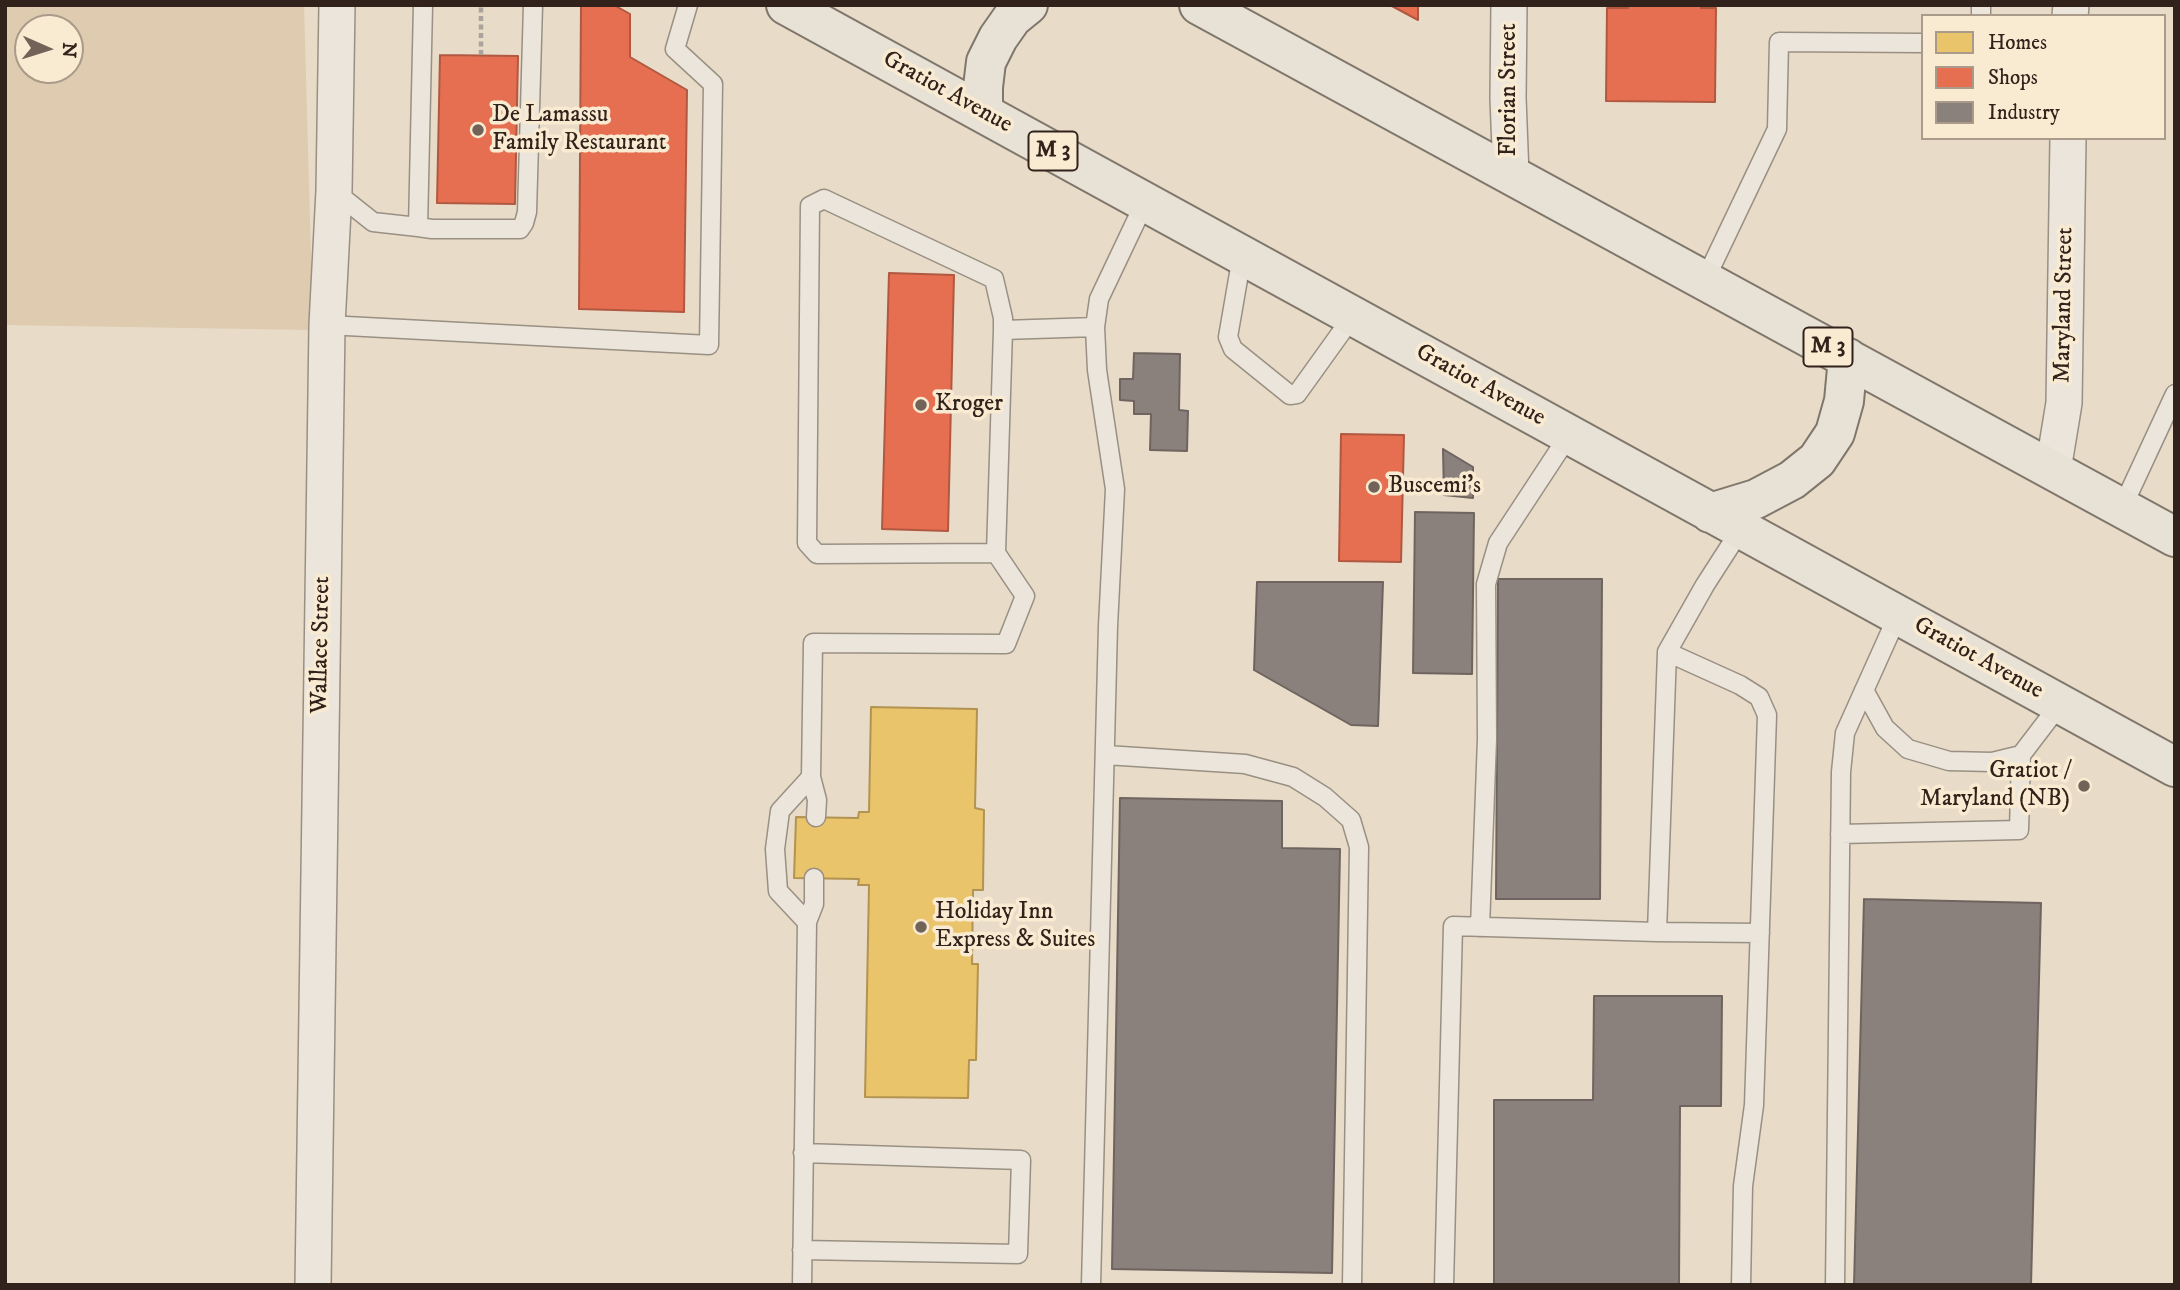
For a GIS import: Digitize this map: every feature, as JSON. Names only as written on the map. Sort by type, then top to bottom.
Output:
[{"type":"main road","name":"Gratiot Avenue","points":[[786,5],[2175,767]]},
{"type":"main road","points":[[983,112],[986,62],[1012,18],[1028,5]]},
{"type":"main road","name":"M 3","points":[[1199,5],[2175,537]]},
{"type":"main road","points":[[1726,521],[1756,499],[1792,480],[1817,460],[1835,433],[1844,401],[1848,358]]},
{"type":"street","name":"Wallace Street","points":[[313,1285],[327,325],[334,191],[337,5]]},
{"type":"street","name":"Florian Street","points":[[1509,5],[1511,175]]},
{"type":"street","name":"Maryland Street","points":[[2053,470],[2064,402],[2068,140]]},
{"type":"lane","points":[[418,227],[423,5]]},
{"type":"lane","points":[[334,191],[373,222],[432,229],[520,229],[527,212],[533,5]]},
{"type":"lane","points":[[327,325],[709,345],[713,84],[675,49],[688,5]]},
{"type":"lane","points":[[1705,280],[1777,129],[1779,42],[1921,43]]},
{"type":"lane","points":[[816,817],[817,800],[811,777],[813,643],[1006,644],[1025,596],[996,553],[1003,318],[994,279],[824,199],[810,206],[807,543],[817,554],[996,553]]},
{"type":"lane","points":[[1091,1285],[1108,626],[1115,489],[1097,370],[1095,327],[1099,299],[1145,202]]},
{"type":"lane","points":[[1242,256],[1228,337],[1233,349],[1290,395],[1297,394],[1353,316]]},
{"type":"lane","points":[[1003,330],[1095,327]]},
{"type":"lane","points":[[2122,508],[2175,394]]},
{"type":"lane","points":[[1479,926],[1487,738],[1486,584],[1499,543],[1569,435]]},
{"type":"lane","points":[[1657,932],[1667,652],[1705,585],[1726,521]]},
{"type":"lane","points":[[1835,1285],[1840,772],[1845,733],[1898,615]]},
{"type":"lane","points":[[1667,652],[1740,685],[1759,697],[1768,715],[1754,1105],[1743,1186],[1741,1285]]},
{"type":"lane","points":[[1864,690],[1885,728],[1908,749],[1949,761],[1992,762],[2021,755]]},
{"type":"lane","points":[[1840,834],[2019,830],[2021,755],[2060,704]]},
{"type":"lane","points":[[1106,755],[1245,764],[1293,777],[1325,797],[1350,820],[1359,847],[1352,1285]]},
{"type":"lane","points":[[807,922],[778,891],[775,849],[780,811],[811,777]]},
{"type":"lane","points":[[802,1285],[807,922],[814,904],[814,878]]},
{"type":"lane","points":[[1444,1285],[1453,926],[1760,933]]},
{"type":"lane","points":[[802,1250],[1018,1254],[1021,1160],[803,1153]]},
{"type":"path","points":[[481,5],[481,55]]},
{"type":"shaded area","points":[[5,5],[304,5],[313,330],[5,325]]},
{"type":"building: Homes","name":"Holiday Inn Express & Suites","points":[[871,707],[977,709],[975,808],[984,810],[983,890],[973,890],[972,964],[978,964],[976,1060],[969,1060],[968,1098],[865,1097],[869,885],[858,885],[859,879],[794,878],[796,817],[858,818],[859,812],[869,812]]},
{"type":"building: Shops","points":[[581,5],[614,5],[630,14],[630,57],[687,90],[684,312],[579,309]]},
{"type":"building: Shops","points":[[1390,5],[1418,5],[1418,20]]},
{"type":"building: Shops","points":[[1628,5],[1701,5],[1701,8],[1716,8],[1715,102],[1606,101],[1607,8],[1628,8]]},
{"type":"building: Shops","points":[[440,55],[518,56],[515,204],[437,203]]},
{"type":"building: Shops","points":[[889,273],[954,275],[948,531],[882,529]]},
{"type":"building: Shops","points":[[1341,434],[1404,435],[1401,562],[1339,561]]},
{"type":"building: Industry","points":[[1134,353],[1180,354],[1179,410],[1188,411],[1187,451],[1150,450],[1151,414],[1134,414],[1134,401],[1120,400],[1120,379],[1133,379]]},
{"type":"building: Industry","points":[[1443,449],[1473,467],[1473,498],[1444,495]]},
{"type":"building: Industry","points":[[1415,512],[1474,513],[1472,674],[1413,673]]},
{"type":"building: Industry","points":[[1498,579],[1602,579],[1600,899],[1496,899]]},
{"type":"building: Industry","points":[[1257,582],[1383,582],[1378,726],[1351,725],[1254,670]]},
{"type":"building: Industry","points":[[1120,798],[1282,801],[1282,848],[1340,849],[1332,1273],[1112,1269]]},
{"type":"building: Industry","points":[[1864,899],[2041,903],[2031,1285],[1854,1285]]},
{"type":"building: Industry","points":[[1594,996],[1722,996],[1721,1106],[1680,1106],[1679,1285],[1494,1285],[1494,1100],[1593,1100]]},
{"type":"place","name":"De Lamassu Family Restaurant","points":[[478,130]]},
{"type":"place","name":"Kroger","points":[[921,405]]},
{"type":"place","name":"Buscemi's","points":[[1374,487]]},
{"type":"place","name":"Gratiot / Maryland (NB)","points":[[2084,786]]},
{"type":"place","name":"Holiday Inn Express & Suites","points":[[921,927]]}]
